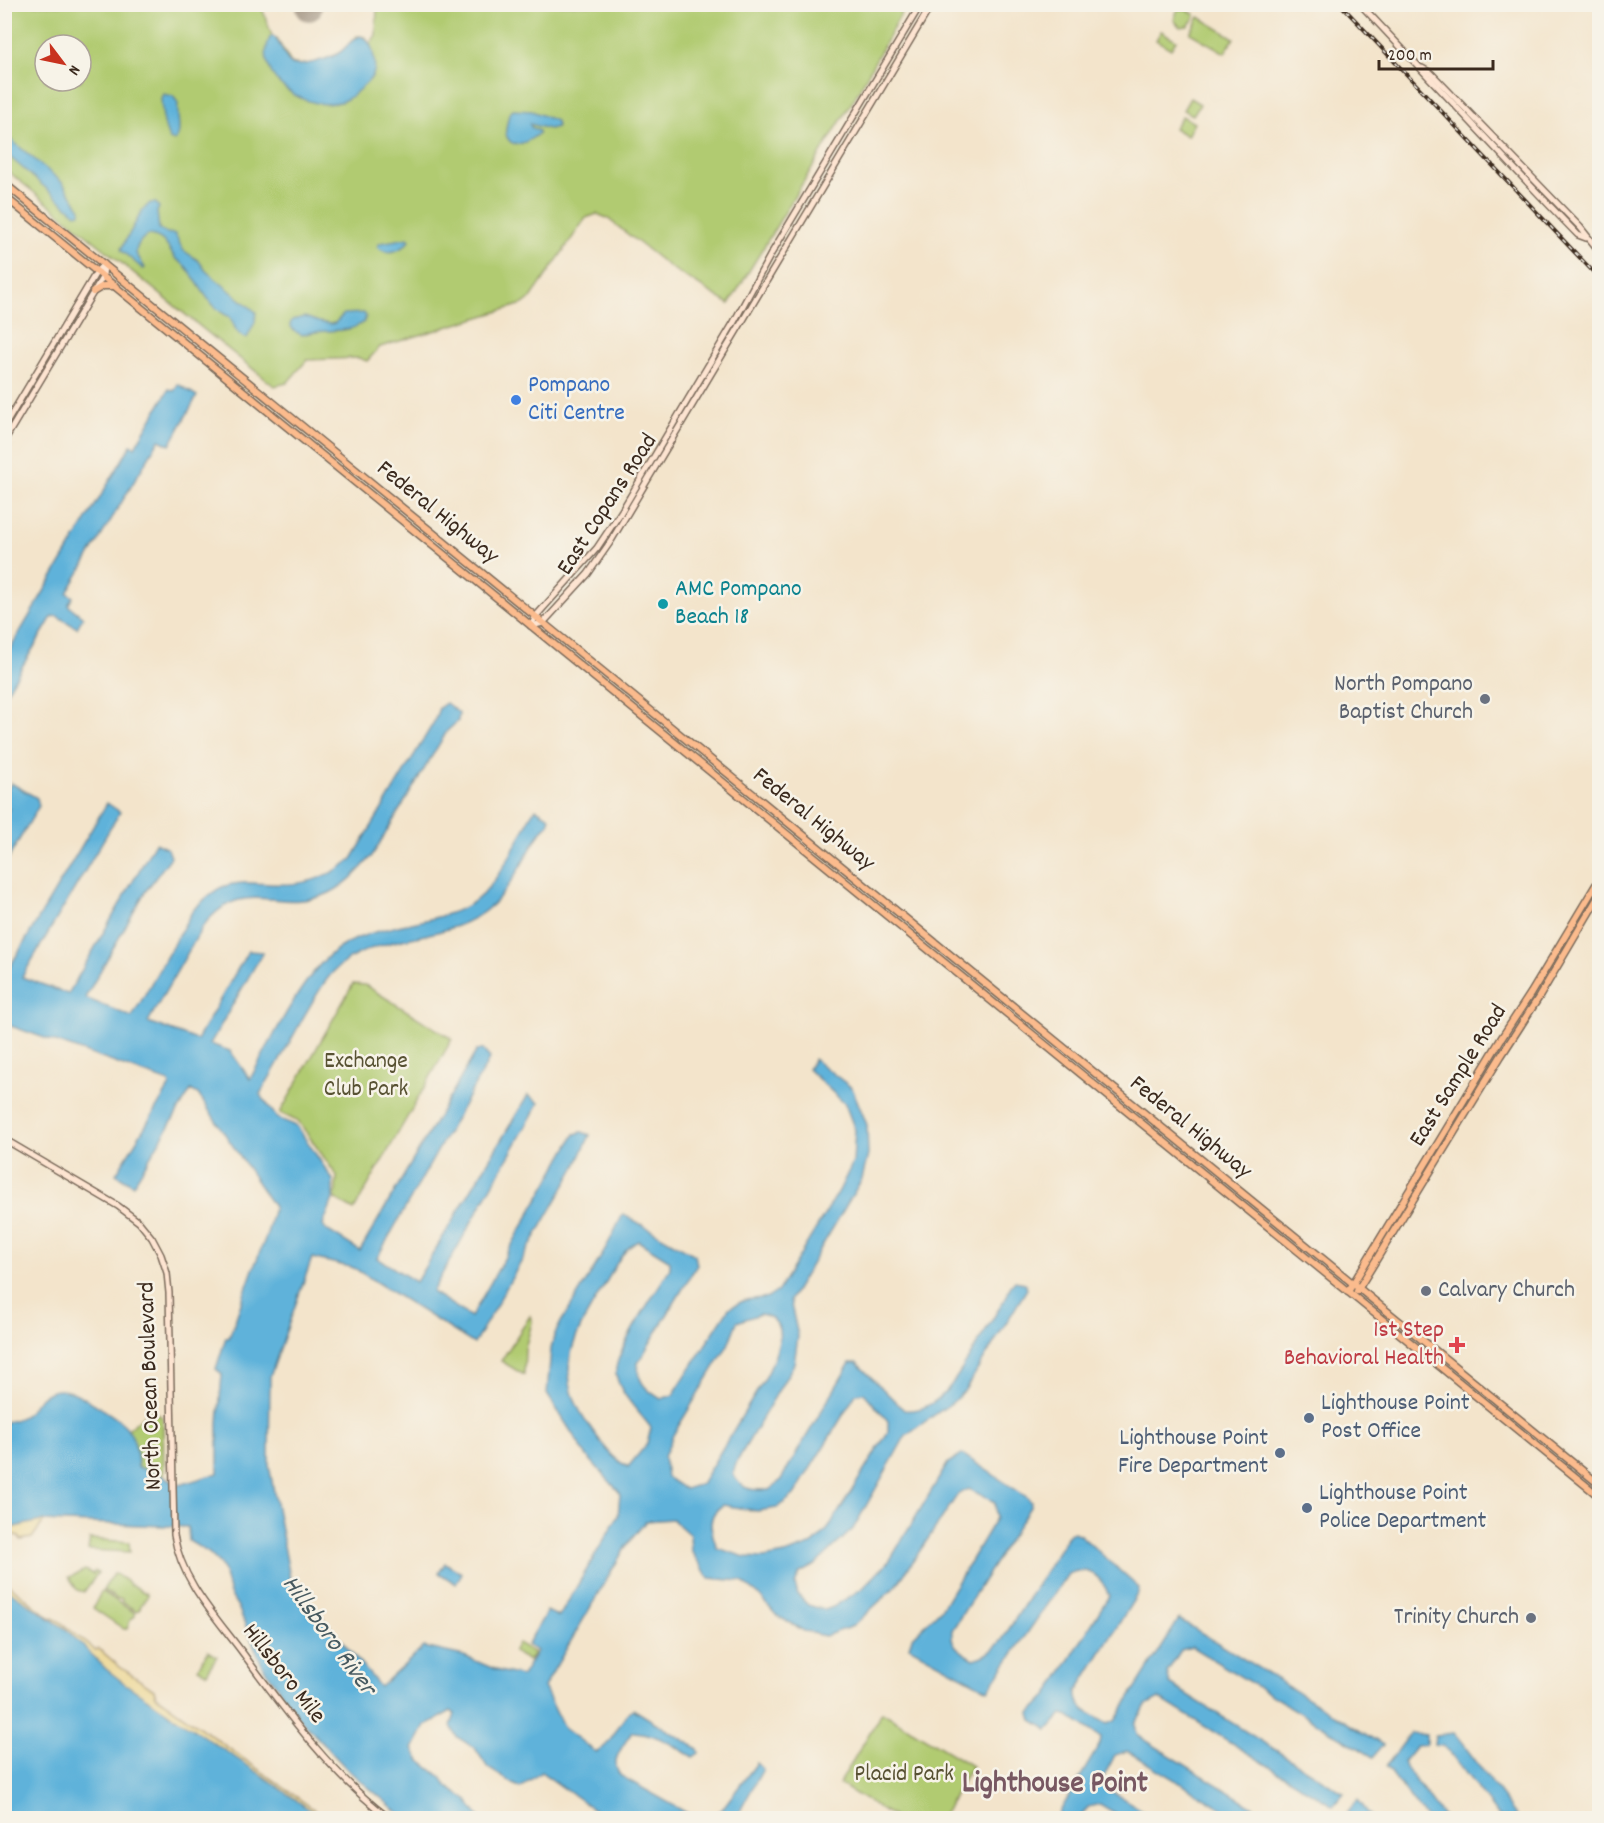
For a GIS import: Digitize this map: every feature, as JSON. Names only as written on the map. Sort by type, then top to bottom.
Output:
[{"type":"main road","name":"East Copans Road","points":[[531,627],[543,623],[596,564],[611,542],[670,442],[675,422],[771,254],[921,4]]},
{"type":"main road","name":"East Copans Road","points":[[531,627],[536,616],[600,544],[672,432],[932,4]]},
{"type":"main road","points":[[1360,4],[1580,228],[1599,252]]},
{"type":"main road","name":"Federal Highway","points":[[4,183],[1599,1485]]},
{"type":"main road","points":[[7,198],[27,201]]},
{"type":"main road","name":"Federal Highway","points":[[7,198],[1599,1497]]},
{"type":"main road","points":[[4,427],[97,271],[104,264]]},
{"type":"main road","points":[[4,441],[103,276],[104,264]]},
{"type":"main road","points":[[93,292],[103,286],[115,286]]},
{"type":"main road","points":[[217,369],[228,371],[234,369]]},
{"type":"main road","points":[[234,383],[245,383],[265,399],[271,400]]},
{"type":"main road","points":[[427,542],[446,543]]},
{"type":"main road","points":[[596,564],[600,544]]},
{"type":"main road","points":[[439,551],[463,557]]},
{"type":"main road","points":[[700,764],[710,767],[718,766]]},
{"type":"main road","points":[[717,777],[738,782]]},
{"type":"main road","points":[[818,860],[836,862]]},
{"type":"main road","points":[[831,871],[838,869],[846,871]]},
{"type":"main road","name":"East Sample Road","points":[[1350,1294],[1353,1283],[1532,993],[1599,878]]},
{"type":"main road","name":"East Sample Road","points":[[1350,1294],[1359,1289],[1539,997],[1599,894]]},
{"type":"main road","points":[[873,905],[892,908]]},
{"type":"main road","points":[[1022,1026],[1045,1033]]},
{"type":"main road","points":[[1041,1042],[1050,1042],[1063,1048]]},
{"type":"main road","name":"North Ocean Boulevard","points":[[4,1139],[128,1212],[147,1230],[157,1246],[165,1265],[169,1293],[174,1535]]},
{"type":"main road","points":[[1253,1216],[1264,1220],[1275,1220]]},
{"type":"main road","points":[[1425,1354],[1440,1355]]},
{"type":"main road","points":[[1437,1365],[1456,1368]]},
{"type":"main road","name":"Hillsboro Mile","points":[[174,1535],[180,1561],[194,1586],[285,1710],[354,1788],[389,1818]]},
{"type":"green space","points":[[4,5],[261,5],[272,36],[277,39],[291,63],[301,64],[334,55],[357,36],[365,37],[370,44],[376,35],[377,5],[906,5],[854,99],[729,304],[671,268],[607,218],[597,214],[586,218],[531,298],[523,304],[380,347],[367,361],[359,358],[307,360],[287,383],[274,386],[5,169]]},
{"type":"green space","points":[[1180,9],[1194,14],[1195,17],[1188,26],[1180,27],[1174,20]]},
{"type":"green space","points":[[1199,17],[1234,38],[1225,53],[1190,33]]},
{"type":"green space","points":[[1161,31],[1176,40],[1171,49],[1156,40]]},
{"type":"green space","points":[[1190,98],[1200,104],[1193,115],[1183,110]]},
{"type":"green space","points":[[1182,116],[1194,123],[1187,136],[1174,128]]},
{"type":"green space","name":"Exchange Club Park","points":[[353,984],[365,985],[452,1039],[354,1210],[335,1199],[337,1176],[299,1122],[280,1113]]},
{"type":"green space","points":[[530,1316],[532,1322],[525,1349],[524,1375],[501,1361]]},
{"type":"green space","points":[[152,1409],[163,1418],[164,1476],[138,1467],[137,1453],[128,1429]]},
{"type":"green space","points":[[90,1539],[129,1542],[130,1552],[88,1550]]},
{"type":"green space","points":[[85,1570],[93,1574],[95,1571],[98,1573],[84,1592],[77,1590],[69,1577]]},
{"type":"green space","points":[[114,1573],[130,1586],[147,1594],[139,1610],[136,1611],[122,1602],[122,1599],[117,1599],[103,1590]]},
{"type":"green space","points":[[101,1592],[135,1613],[127,1629],[93,1608]]},
{"type":"green space","points":[[518,1643],[534,1653],[529,1661],[513,1652]]},
{"type":"green space","points":[[208,1651],[217,1656],[207,1673],[198,1668]]},
{"type":"green space","name":"Placid Park","points":[[882,1712],[972,1766],[941,1818],[896,1818],[839,1784]]},
{"type":"sand","points":[[4,1518],[44,1521],[32,1538],[21,1540],[19,1536],[5,1533]]},
{"type":"sand","points":[[4,1581],[48,1616],[59,1621],[95,1650],[99,1649],[120,1667],[154,1690],[156,1696],[326,1818],[273,1818],[5,1616]]},
{"type":"water","points":[[273,36],[289,62],[302,65],[335,55],[361,36],[369,42],[372,48],[374,73],[367,82],[345,100],[331,104],[315,103],[300,98],[276,79],[269,66],[266,52],[270,37]]},
{"type":"water","points":[[163,94],[173,96],[178,103],[179,133],[175,141],[169,139],[165,129],[161,98]]},
{"type":"water","points":[[513,110],[532,111],[556,121],[557,127],[549,129],[530,124],[539,133],[521,143],[512,143],[506,132],[509,114]]},
{"type":"water","points":[[4,134],[63,183],[81,209],[80,213],[76,214],[5,153]]},
{"type":"water","points":[[150,203],[156,203],[159,207],[157,212],[159,229],[175,234],[183,250],[199,261],[206,271],[256,312],[255,322],[247,338],[238,333],[230,317],[216,308],[187,268],[176,259],[159,238],[149,235],[138,245],[136,253],[145,268],[143,269],[122,251],[142,211]]},
{"type":"water","points":[[408,238],[410,240],[406,244],[395,251],[381,250],[377,247],[380,243]]},
{"type":"water","points":[[364,313],[366,316],[364,322],[349,329],[302,335],[294,331],[290,325],[292,320],[305,317],[330,324],[335,323],[344,314]]},
{"type":"water","points":[[178,384],[197,396],[170,445],[159,440],[67,593],[73,597],[68,605],[83,617],[77,628],[57,616],[52,617],[5,695],[5,655],[131,445],[135,447],[169,389],[174,391]]},
{"type":"water","name":"Hillsboro River","points":[[446,703],[459,713],[458,721],[447,731],[372,856],[361,868],[350,879],[322,896],[305,900],[246,899],[232,902],[218,911],[203,926],[148,1022],[197,1040],[248,951],[263,952],[210,1044],[230,1051],[250,1079],[289,1008],[326,958],[339,948],[362,937],[445,915],[467,906],[484,893],[498,876],[510,857],[530,815],[536,809],[550,817],[548,825],[540,833],[506,889],[492,905],[475,918],[455,927],[370,949],[350,958],[333,972],[317,994],[260,1094],[277,1118],[297,1126],[333,1180],[333,1199],[323,1225],[325,1229],[360,1251],[477,1050],[483,1050],[490,1058],[377,1258],[416,1282],[528,1095],[539,1103],[432,1292],[471,1317],[575,1134],[582,1132],[590,1135],[576,1166],[474,1344],[354,1268],[312,1258],[270,1377],[269,1465],[290,1578],[380,1687],[424,1647],[464,1656],[499,1671],[522,1676],[537,1651],[527,1645],[547,1611],[559,1617],[618,1516],[620,1493],[586,1455],[547,1394],[554,1336],[604,1252],[623,1214],[695,1255],[697,1265],[638,1363],[643,1385],[661,1399],[673,1395],[729,1308],[745,1300],[769,1297],[778,1291],[839,1191],[853,1162],[855,1130],[845,1104],[808,1069],[814,1059],[852,1088],[867,1125],[868,1155],[862,1179],[790,1300],[798,1336],[794,1364],[736,1463],[733,1474],[736,1480],[744,1487],[769,1490],[780,1481],[850,1363],[857,1363],[904,1410],[929,1405],[939,1398],[957,1377],[1015,1281],[1025,1283],[1027,1289],[965,1390],[953,1402],[906,1435],[853,1529],[815,1565],[800,1573],[795,1584],[798,1595],[808,1605],[825,1610],[863,1588],[890,1560],[948,1463],[962,1454],[1031,1502],[952,1630],[953,1641],[957,1648],[974,1659],[987,1654],[996,1647],[1069,1534],[1074,1532],[1139,1588],[1077,1691],[1082,1707],[1107,1724],[1115,1721],[1179,1619],[1383,1745],[1373,1757],[1192,1647],[1181,1650],[1167,1672],[1170,1684],[1344,1793],[1333,1806],[1159,1698],[1146,1705],[1135,1724],[1137,1735],[1271,1818],[1238,1818],[1127,1751],[1115,1755],[1101,1782],[1109,1790],[1155,1818],[1123,1818],[1100,1804],[1088,1807],[1080,1818],[1056,1818],[1100,1744],[1101,1737],[1067,1715],[1062,1715],[1048,1730],[1032,1720],[1030,1713],[1048,1695],[1109,1596],[1102,1583],[1093,1574],[1082,1571],[1068,1574],[988,1690],[909,1647],[912,1638],[942,1608],[996,1518],[995,1502],[969,1489],[958,1494],[897,1585],[853,1626],[825,1636],[804,1631],[776,1615],[758,1594],[741,1581],[709,1578],[691,1551],[690,1535],[672,1519],[646,1521],[626,1546],[544,1687],[564,1728],[596,1752],[608,1743],[623,1719],[633,1709],[698,1749],[699,1753],[693,1757],[649,1734],[632,1732],[616,1759],[617,1770],[621,1776],[696,1818],[606,1818],[541,1772],[520,1788],[488,1768],[475,1748],[457,1737],[451,1726],[455,1714],[451,1711],[425,1726],[413,1749],[420,1761],[441,1777],[447,1787],[466,1799],[480,1818],[405,1818],[348,1770],[298,1717],[262,1665],[238,1607],[230,1594],[224,1571],[209,1553],[189,1541],[188,1527],[41,1521],[5,1529],[5,1422],[22,1416],[39,1399],[53,1391],[64,1390],[77,1394],[124,1424],[134,1442],[138,1467],[166,1477],[180,1485],[218,1473],[218,1423],[222,1374],[216,1369],[226,1337],[229,1338],[267,1234],[274,1207],[198,1094],[191,1090],[133,1185],[116,1174],[170,1086],[169,1082],[5,1024],[5,972],[107,803],[120,812],[22,977],[68,994],[155,843],[168,849],[171,857],[145,892],[85,998],[132,1017],[193,910],[207,897],[222,887],[240,883],[302,883],[323,877],[352,859],[434,722],[439,708]],"holes":[[[638,1241],[670,1261],[670,1268],[628,1337],[617,1365],[616,1374],[621,1389],[651,1428],[647,1444],[628,1467],[608,1451],[593,1431],[572,1391],[569,1373],[570,1356],[583,1322],[619,1260],[627,1249]],[[760,1314],[770,1317],[779,1330],[774,1358],[767,1375],[701,1484],[685,1489],[667,1477],[664,1457],[673,1435],[728,1345],[737,1322]],[[864,1393],[888,1421],[888,1432],[828,1529],[813,1544],[785,1554],[764,1558],[745,1557],[717,1548],[711,1524],[717,1509],[723,1505],[757,1511],[777,1508],[794,1495],[856,1394]]]},
{"type":"water","points":[[11,783],[37,798],[39,806],[5,864],[5,816],[9,809],[5,806],[5,794]]},
{"type":"water","points":[[445,1563],[462,1573],[456,1584],[439,1573]]},
{"type":"water","points":[[5,1588],[67,1630],[106,1669],[124,1683],[263,1776],[321,1818],[5,1818]]},
{"type":"water","points":[[1411,1733],[1426,1735],[1426,1745],[1416,1746],[1403,1762],[1404,1765],[1444,1818],[1426,1818],[1386,1766]]},
{"type":"water","points":[[1454,1733],[1518,1818],[1500,1818],[1448,1750],[1434,1745],[1435,1735]]},
{"type":"water","points":[[757,1763],[763,1769],[736,1818],[710,1818],[722,1809]]},
{"type":"water","points":[[1358,1800],[1372,1818],[1352,1818],[1347,1812]]},
{"type":"railway","points":[[1340,4],[1600,279]]},
{"type":"place","name":"Pompano Citi Centre","points":[[516,400]]},
{"type":"place","name":"AMC Pompano Beach 18","points":[[663,604]]},
{"type":"place","name":"North Pompano Baptist Church","points":[[1485,699]]},
{"type":"place","name":"Calvary Church","points":[[1426,1291]]},
{"type":"place","name":"1st Step Behavioral Health","points":[[1457,1345]]},
{"type":"place","name":"Lighthouse Point Post Office","points":[[1309,1418]]},
{"type":"place","name":"Lighthouse Point Fire Department","points":[[1280,1453]]},
{"type":"place","name":"Lighthouse Point Police Department","points":[[1307,1508]]},
{"type":"place","name":"Trinity Church","points":[[1531,1618]]},
{"type":"district","name":"Lighthouse Point","points":[[1055,1785]]}]
